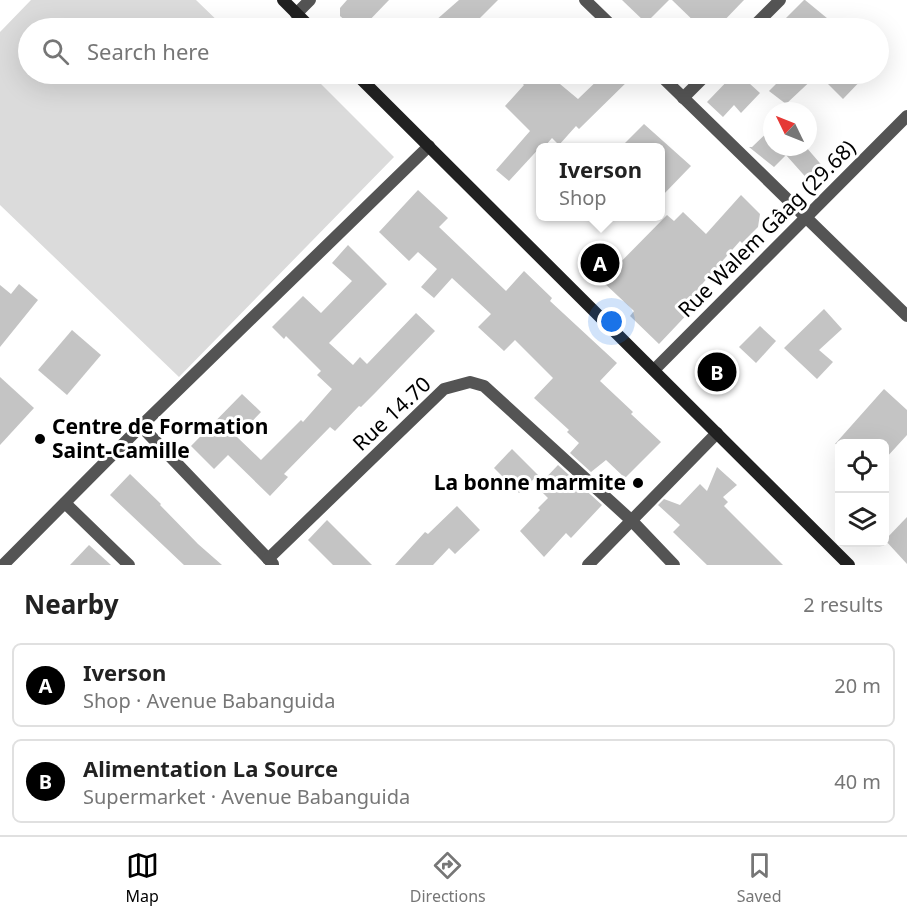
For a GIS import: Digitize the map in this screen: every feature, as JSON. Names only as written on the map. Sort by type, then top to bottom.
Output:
[{"type":"street","points":[[283,0],[300,18]]},
{"type":"street","points":[[296,14],[309,0]]},
{"type":"street","points":[[585,0],[604,18]]},
{"type":"street","points":[[762,18],[780,0]]},
{"type":"street","points":[[366,84],[849,565]]},
{"type":"street","points":[[669,84],[907,316]]},
{"type":"street","points":[[683,98],[697,84]]},
{"type":"street","name":"Rue Walem Gâag (29.68)","points":[[654,370],[907,116]]},
{"type":"street","points":[[3,565],[141,426],[429,146]]},
{"type":"street","name":"Rue 14.70","points":[[271,562],[444,389],[470,382],[484,386],[632,522],[674,565]]},
{"type":"street","points":[[141,426],[271,562]]},
{"type":"street","points":[[588,565],[717,433]]},
{"type":"street","points":[[65,503],[129,565]]},
{"type":"shaded area","points":[[31,0],[196,0],[215,18],[18,18],[18,84],[321,84],[394,157],[179,377],[0,205],[0,32]]},
{"type":"building","points":[[347,0],[389,0],[372,18],[342,18],[340,16],[340,8]]},
{"type":"building","points":[[459,0],[498,0],[480,18],[438,18]]},
{"type":"building","points":[[622,0],[669,0],[651,18],[641,18]]},
{"type":"building","points":[[672,0],[744,0],[727,18],[691,18]]},
{"type":"building","points":[[805,0],[827,18],[786,18]]},
{"type":"building","points":[[560,84],[578,99],[594,84],[625,84],[579,129],[576,126],[561,143],[557,143],[552,138],[548,143],[536,143],[536,152],[509,181],[496,170],[530,131],[505,106],[524,85]]},
{"type":"building","points":[[724,84],[750,84],[760,93],[741,113],[734,105],[723,117],[707,102]]},
{"type":"building","points":[[776,84],[807,84],[788,102],[783,102],[769,91]]},
{"type":"building","points":[[828,84],[857,84],[843,99]]},
{"type":"building","points":[[644,124],[691,166],[665,193],[665,143],[625,143]]},
{"type":"building","points":[[763,137],[763,156],[785,156],[774,167],[749,147]]},
{"type":"building","points":[[787,156],[814,156],[825,169],[810,182]]},
{"type":"building","points":[[418,190],[448,218],[439,227],[506,291],[524,271],[552,298],[550,301],[617,363],[600,381],[661,442],[625,478],[606,460],[591,472],[570,453],[579,443],[567,432],[569,430],[534,398],[553,378],[515,340],[504,351],[478,327],[491,314],[452,278],[434,298],[421,287],[437,269],[418,252],[409,261],[379,232]]},
{"type":"building","points":[[741,195],[760,214],[758,227],[742,243],[740,241],[703,283],[697,291],[702,294],[693,304],[695,306],[659,344],[630,316],[634,311],[602,281],[661,221],[665,221],[667,215],[674,221],[683,212],[706,234]]},
{"type":"building","points":[[348,245],[387,284],[329,343],[353,365],[360,357],[367,364],[416,313],[435,331],[335,431],[330,427],[284,474],[288,477],[270,496],[228,455],[214,469],[191,446],[242,394],[261,412],[237,437],[261,460],[301,420],[303,422],[332,389],[317,375],[321,371],[286,336],[284,339],[272,327],[303,296],[321,313],[352,281],[332,263]]},
{"type":"building","points":[[19,284],[38,300],[0,347],[0,285],[11,294]]},
{"type":"building","points":[[824,309],[842,329],[819,350],[833,362],[817,379],[784,348]]},
{"type":"building","points":[[760,326],[776,341],[756,363],[739,347]]},
{"type":"building","points":[[72,330],[101,355],[67,395],[38,370]]},
{"type":"building","points":[[0,377],[34,408],[0,445]]},
{"type":"building","points":[[884,389],[907,410],[907,435],[889,455],[889,439],[839,439]]},
{"type":"building","points":[[512,449],[538,475],[519,493],[494,468]]},
{"type":"building","points":[[558,465],[602,505],[571,538],[566,533],[544,557],[520,531],[548,498],[537,487]]},
{"type":"building","points":[[717,467],[737,485],[723,497],[728,502],[724,506],[783,565],[707,565],[673,532],[680,525],[658,505],[664,499],[680,505],[700,484],[707,491]]},
{"type":"building","points":[[130,474],[198,544],[222,565],[184,565],[110,495]]},
{"type":"building","points":[[457,506],[480,530],[455,554],[449,548],[433,565],[395,565],[425,532],[428,534]]},
{"type":"building","points":[[907,517],[907,564],[889,544],[889,536]]},
{"type":"building","points":[[327,520],[372,565],[333,565],[308,540]]},
{"type":"building","points":[[89,545],[111,565],[70,565]]},
{"type":"place","name":"Iverson","points":[[600,263]]},
{"type":"place","name":"Alimentation La Source","points":[[717,372]]},
{"type":"place","name":"Centre de Formation Saint-Camille","points":[[40,439]]},
{"type":"place","name":"La bonne marmite","points":[[638,483]]}]
